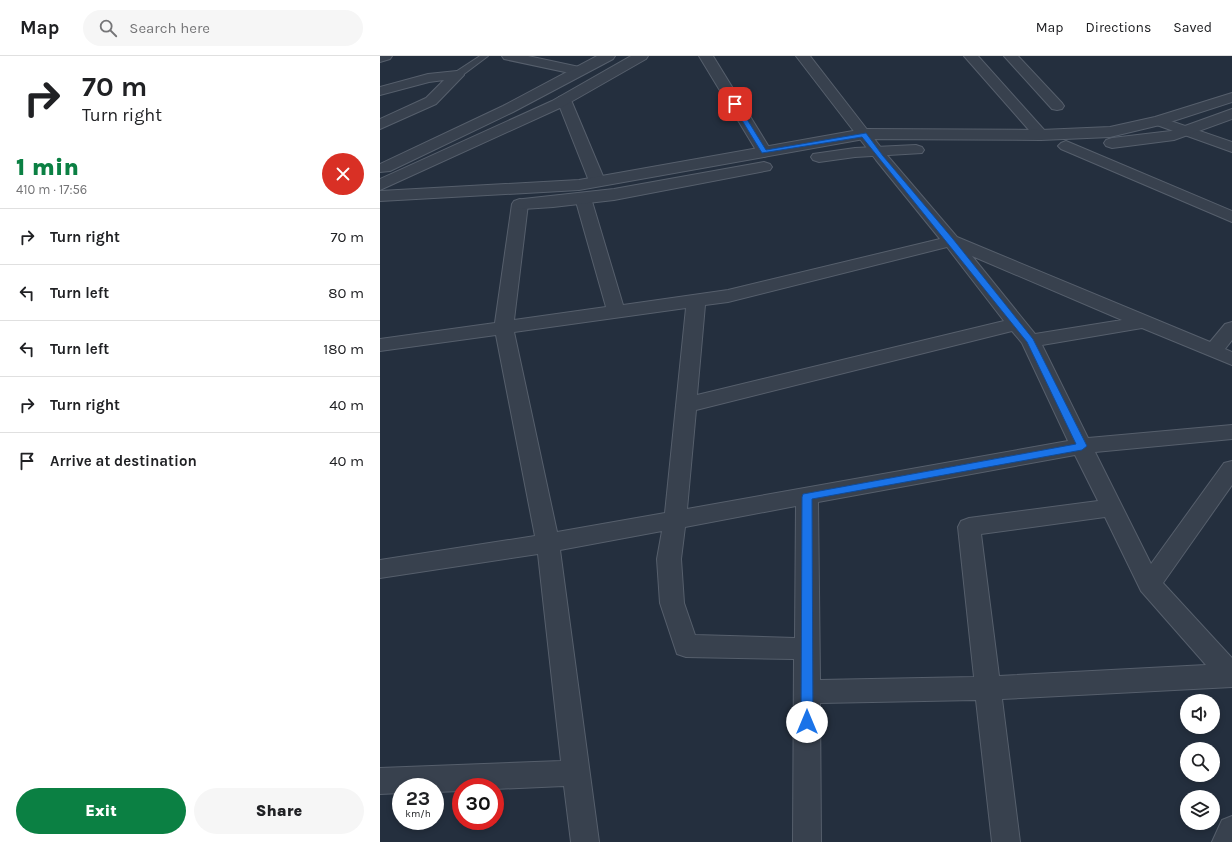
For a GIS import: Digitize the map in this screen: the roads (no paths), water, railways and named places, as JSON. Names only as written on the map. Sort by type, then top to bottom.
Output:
[{"type":"street","points":[[380,58],[385,56]]},
{"type":"street","points":[[509,56],[605,77]]},
{"type":"street","points":[[380,169],[508,109],[608,56]]},
{"type":"street","points":[[380,185],[564,100],[641,56]]},
{"type":"street","points":[[706,56],[764,152]]},
{"type":"street","points":[[803,56],[876,151],[951,241],[1030,341],[1149,584],[1231,676]]},
{"type":"street","points":[[971,56],[1041,135]]},
{"type":"street","points":[[1011,56],[1057,106]]},
{"type":"street","points":[[380,91],[428,78],[457,75]]},
{"type":"street","points":[[380,125],[431,100],[457,75]]},
{"type":"street","points":[[380,196],[579,185],[864,134],[1041,135],[1110,132],[1159,121],[1232,97]]},
{"type":"street","points":[[564,100],[598,181]]},
{"type":"street","points":[[380,211],[559,202],[667,185],[837,154],[876,151],[1066,146],[1142,140],[1174,135],[1232,114]]},
{"type":"street","points":[[1159,121],[1232,147]]},
{"type":"street","points":[[1066,146],[1232,217]]},
{"type":"street","points":[[584,198],[616,311]]},
{"type":"street","points":[[520,204],[504,327],[548,543],[585,842]]},
{"type":"street","points":[[380,345],[728,296],[951,241],[1232,359]]},
{"type":"street","points":[[696,300],[675,521],[669,559],[672,603],[686,646],[807,649]]},
{"type":"street","points":[[1030,341],[1143,322]]},
{"type":"street","points":[[686,405],[1016,324]]},
{"type":"street","points":[[1213,351],[1232,328]]},
{"type":"street","points":[[380,569],[548,543],[675,521],[1082,446],[1232,432]]},
{"type":"street","points":[[1149,584],[1232,469]]},
{"type":"street","points":[[807,497],[807,842]]},
{"type":"street","points":[[1006,842],[969,527],[1112,508]]},
{"type":"street","points":[[807,692],[988,688],[1231,676]]},
{"type":"street","points":[[380,781],[576,773]]},
{"type":"street","points":[[1226,842],[1232,830]]},
{"type":"lane","points":[[457,75],[485,56]]}]
